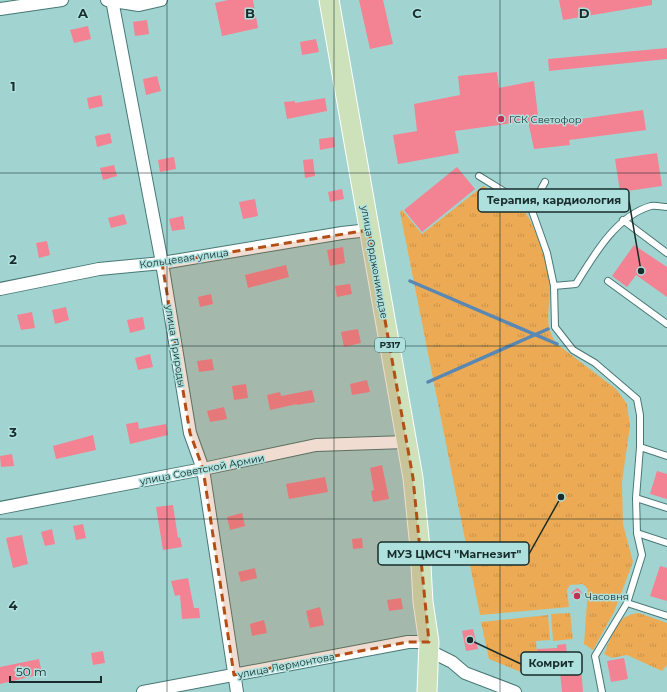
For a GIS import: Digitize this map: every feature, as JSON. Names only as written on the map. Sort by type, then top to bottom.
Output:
[{"type":"main road","name":"улица Орджоникидзе","points":[[329,0],[406,442],[417,517],[423,602],[429,642],[427,692]]},
{"type":"street","points":[[0,9],[62,0]]},
{"type":"street","points":[[110,1],[139,5],[161,0]]},
{"type":"street","name":"улица Природы","points":[[110,1],[162,263],[190,433],[204,469],[237,692]]},
{"type":"street","name":"Кольцевая улица","points":[[0,289],[99,269],[162,263],[369,230]]},
{"type":"street","name":"улица Советской Армии","points":[[0,508],[204,469],[316,445],[406,442]]},
{"type":"street","name":"улица Лермонтова","points":[[143,692],[408,642],[429,642]]},
{"type":"street","points":[[429,642],[434,653],[452,662],[465,673],[515,692]]},
{"type":"lane","points":[[479,176],[531,208],[547,253],[554,286],[555,327],[573,350],[595,363],[637,399],[640,415],[640,447],[636,498],[637,533],[642,555],[627,603],[595,656],[602,692]]},
{"type":"lane","points":[[531,208],[545,182]]},
{"type":"lane","points":[[554,286],[576,284],[592,259],[623,220],[652,206],[667,207]]},
{"type":"lane","points":[[623,220],[667,253]]},
{"type":"lane","points":[[608,281],[667,324]]},
{"type":"lane","points":[[640,447],[667,456]]},
{"type":"lane","points":[[636,498],[667,508]]},
{"type":"lane","points":[[637,533],[667,543]]},
{"type":"lane","points":[[627,603],[667,616]]},
{"type":"highlighted area","points":[[369,230],[413,478],[429,642],[408,642],[234,675],[203,469],[190,433],[162,263]]},
{"type":"green space","points":[[483,186],[520,206],[528,216],[537,235],[549,280],[550,288],[548,317],[550,331],[557,344],[616,389],[627,404],[630,426],[622,482],[623,524],[633,562],[614,612],[593,650],[584,644],[588,589],[583,584],[570,585],[567,590],[569,607],[480,615],[400,212],[402,210],[422,234]]},
{"type":"green space","points":[[570,613],[573,639],[553,641],[551,614]]},
{"type":"green space","points":[[639,613],[667,623],[667,665],[662,671],[627,655],[612,658],[604,654],[616,627],[620,622],[631,615]]},
{"type":"green space","points":[[548,615],[550,640],[536,641],[538,663],[530,667],[528,675],[489,659],[481,622]]},
{"type":"building","points":[[228,0],[253,0],[258,28],[222,36],[215,3]]},
{"type":"building","points":[[359,0],[383,0],[393,44],[370,49]]},
{"type":"building","points":[[559,0],[652,0],[652,5],[563,20]]},
{"type":"building","points":[[147,20],[149,34],[135,36],[133,22]]},
{"type":"building","points":[[88,26],[91,39],[74,43],[70,30]]},
{"type":"building","points":[[316,39],[319,52],[302,55],[300,42]]},
{"type":"building","points":[[667,48],[667,59],[549,71],[548,59]]},
{"type":"building","points":[[497,72],[499,88],[534,81],[539,125],[643,110],[646,130],[569,140],[570,145],[534,149],[528,121],[455,131],[459,153],[398,164],[393,135],[417,131],[414,104],[460,95],[458,76]]},
{"type":"building","points":[[157,76],[161,91],[146,95],[143,79]]},
{"type":"building","points":[[101,95],[103,106],[89,109],[87,98]]},
{"type":"building","points":[[325,98],[327,111],[287,119],[284,102],[295,101],[295,103]]},
{"type":"building","points":[[110,133],[112,143],[97,147],[95,136]]},
{"type":"building","points":[[334,137],[335,147],[320,150],[319,139]]},
{"type":"building","points":[[657,153],[662,186],[620,192],[615,159]]},
{"type":"building","points":[[174,157],[176,169],[160,172],[158,160]]},
{"type":"building","points":[[313,159],[315,176],[305,178],[303,160]]},
{"type":"building","points":[[114,165],[117,176],[103,180],[100,168]]},
{"type":"building","points":[[457,167],[475,189],[422,232],[404,210]]},
{"type":"building","points":[[342,189],[344,199],[330,202],[328,192]]},
{"type":"building","points":[[255,199],[258,216],[243,219],[239,202]]},
{"type":"building","points":[[124,214],[127,224],[111,228],[108,218]]},
{"type":"building","points":[[183,216],[185,229],[172,231],[169,219]]},
{"type":"building","points":[[47,241],[50,255],[39,258],[36,243]]},
{"type":"building","points":[[634,245],[667,267],[667,297],[636,275],[627,287],[612,276]]},
{"type":"building","points":[[343,247],[345,263],[330,266],[327,250]]},
{"type":"building","points":[[286,265],[289,277],[248,288],[245,275]]},
{"type":"building","points":[[350,284],[352,294],[337,297],[335,286]]},
{"type":"building","points":[[211,294],[213,304],[200,307],[198,297]]},
{"type":"building","points":[[66,307],[69,320],[55,324],[52,310]]},
{"type":"building","points":[[32,312],[35,328],[21,330],[17,315]]},
{"type":"building","points":[[143,317],[145,329],[130,333],[127,320]]},
{"type":"building","points":[[358,329],[361,343],[344,347],[341,332]]},
{"type":"building","points":[[150,354],[153,367],[138,370],[135,358]]},
{"type":"building","points":[[212,359],[214,370],[199,372],[197,361]]},
{"type":"building","points":[[367,380],[370,392],[352,395],[350,384]]},
{"type":"building","points":[[246,384],[248,398],[234,400],[232,386]]},
{"type":"building","points":[[312,390],[315,402],[270,410],[267,395],[280,392],[281,396]]},
{"type":"building","points":[[224,407],[227,419],[210,422],[207,411]]},
{"type":"building","points":[[138,422],[139,429],[166,424],[168,435],[130,444],[126,424]]},
{"type":"building","points":[[93,435],[96,450],[56,459],[53,446]]},
{"type":"building","points":[[12,454],[14,466],[1,467],[0,456]]},
{"type":"building","points":[[382,465],[389,499],[373,502],[371,491],[374,490],[370,468]]},
{"type":"building","points":[[657,471],[667,474],[667,499],[650,494]]},
{"type":"building","points":[[325,477],[328,492],[289,499],[286,484]]},
{"type":"building","points":[[173,505],[178,538],[180,537],[182,547],[163,550],[156,507]]},
{"type":"building","points":[[242,513],[245,526],[230,530],[227,517]]},
{"type":"building","points":[[83,524],[86,538],[76,540],[73,526]]},
{"type":"building","points":[[52,529],[55,544],[45,546],[41,532]]},
{"type":"building","points":[[22,535],[28,564],[13,568],[6,538]]},
{"type":"building","points":[[362,538],[363,548],[353,549],[352,539]]},
{"type":"building","points":[[395,542],[398,555],[382,559],[379,546]]},
{"type":"building","points":[[660,566],[667,568],[667,601],[650,596]]},
{"type":"building","points":[[255,568],[257,578],[241,582],[238,572]]},
{"type":"building","points":[[188,578],[194,608],[199,608],[200,618],[182,619],[180,595],[175,596],[171,581]]},
{"type":"building","name":"Часовня","points":[[577,588],[582,593],[578,600],[571,593]]},
{"type":"building","points":[[401,598],[403,609],[389,611],[387,600]]},
{"type":"building","points":[[320,607],[324,625],[310,628],[306,611]]},
{"type":"building","points":[[264,620],[267,633],[252,636],[250,624]]},
{"type":"building","points":[[473,629],[478,649],[466,651],[462,631]]},
{"type":"building","points":[[566,644],[568,667],[581,666],[583,692],[562,692],[560,671],[539,673],[537,649],[557,648],[557,645]]},
{"type":"building","points":[[103,651],[105,663],[93,665],[91,653]]},
{"type":"building","points":[[624,658],[628,679],[611,682],[607,661]]},
{"type":"building","points":[[39,659],[42,674],[0,684],[0,667]]},
{"type":"waterway","points":[[410,281],[557,344]]},
{"type":"waterway","points":[[428,382],[548,329]]},
{"type":"place","name":"ГСК Светофор","points":[[501,119]]},
{"type":"place","name":"Терапия, кардиология","points":[[641,271]]},
{"type":"place","name":"МУЗ ЦМСЧ \"Магнезит\"","points":[[561,497]]},
{"type":"place","name":"Часовня","points":[[577,596]]},
{"type":"place","name":"Комрит","points":[[470,640]]}]
